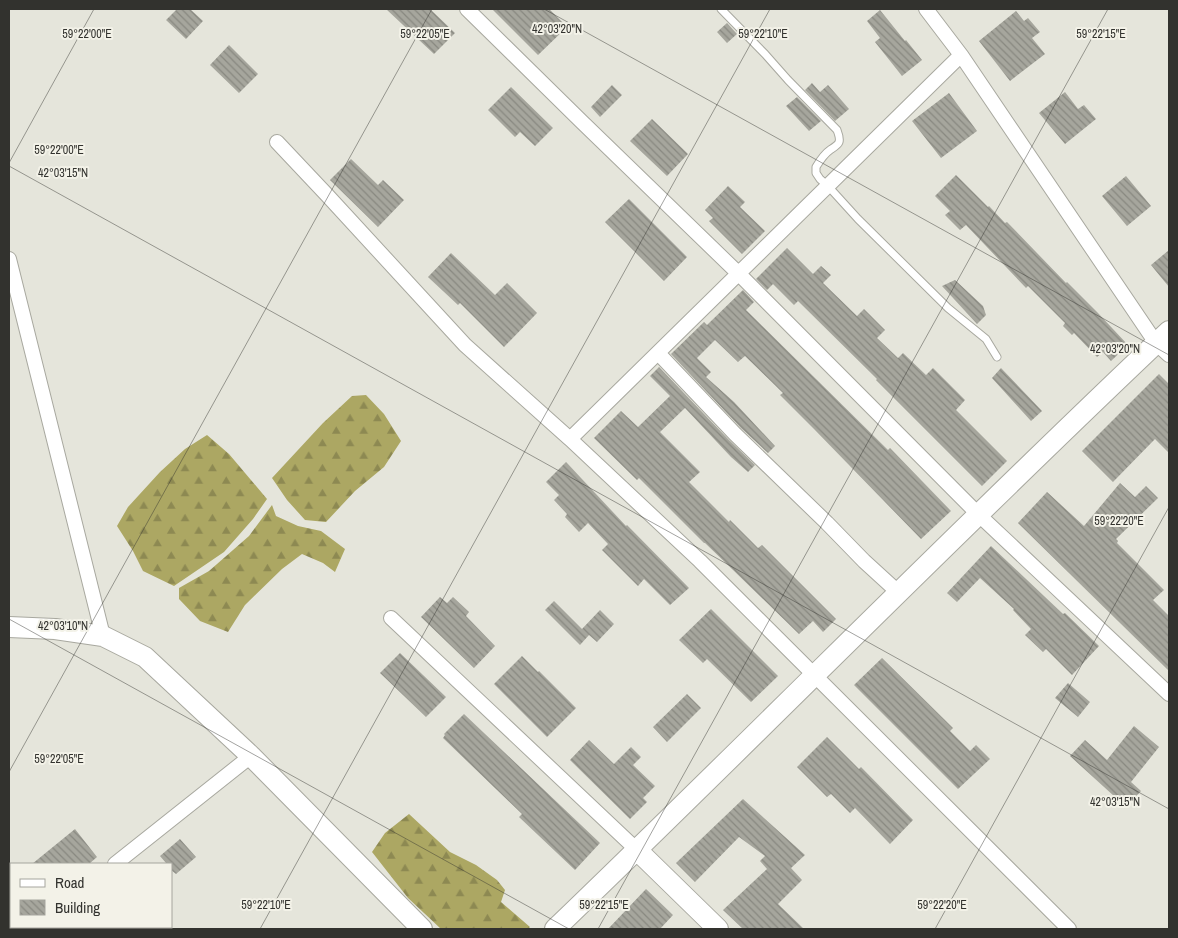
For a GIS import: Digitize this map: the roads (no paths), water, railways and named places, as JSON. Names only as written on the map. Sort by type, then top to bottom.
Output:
[{"type":"street","points":[[467,9],[739,274],[979,515],[1169,694]]},
{"type":"street","points":[[554,929],[979,515],[1165,343],[961,55],[926,9]]},
{"type":"street","points":[[570,439],[961,55]]},
{"type":"street","points":[[277,142],[465,345],[570,439],[700,561],[1069,929]]},
{"type":"street","points":[[9,259],[102,636]]},
{"type":"street","points":[[658,353],[742,440],[828,523],[864,561],[899,593]]},
{"type":"street","points":[[391,618],[718,929]]},
{"type":"street","points":[[9,627],[55,629],[102,636],[145,657],[251,756],[422,929]]},
{"type":"street","points":[[116,863],[251,756]]},
{"type":"lane","points":[[721,9],[836,130],[839,136],[836,148],[830,150],[816,167],[816,173],[820,179],[948,308],[986,339],[997,356]]}]
